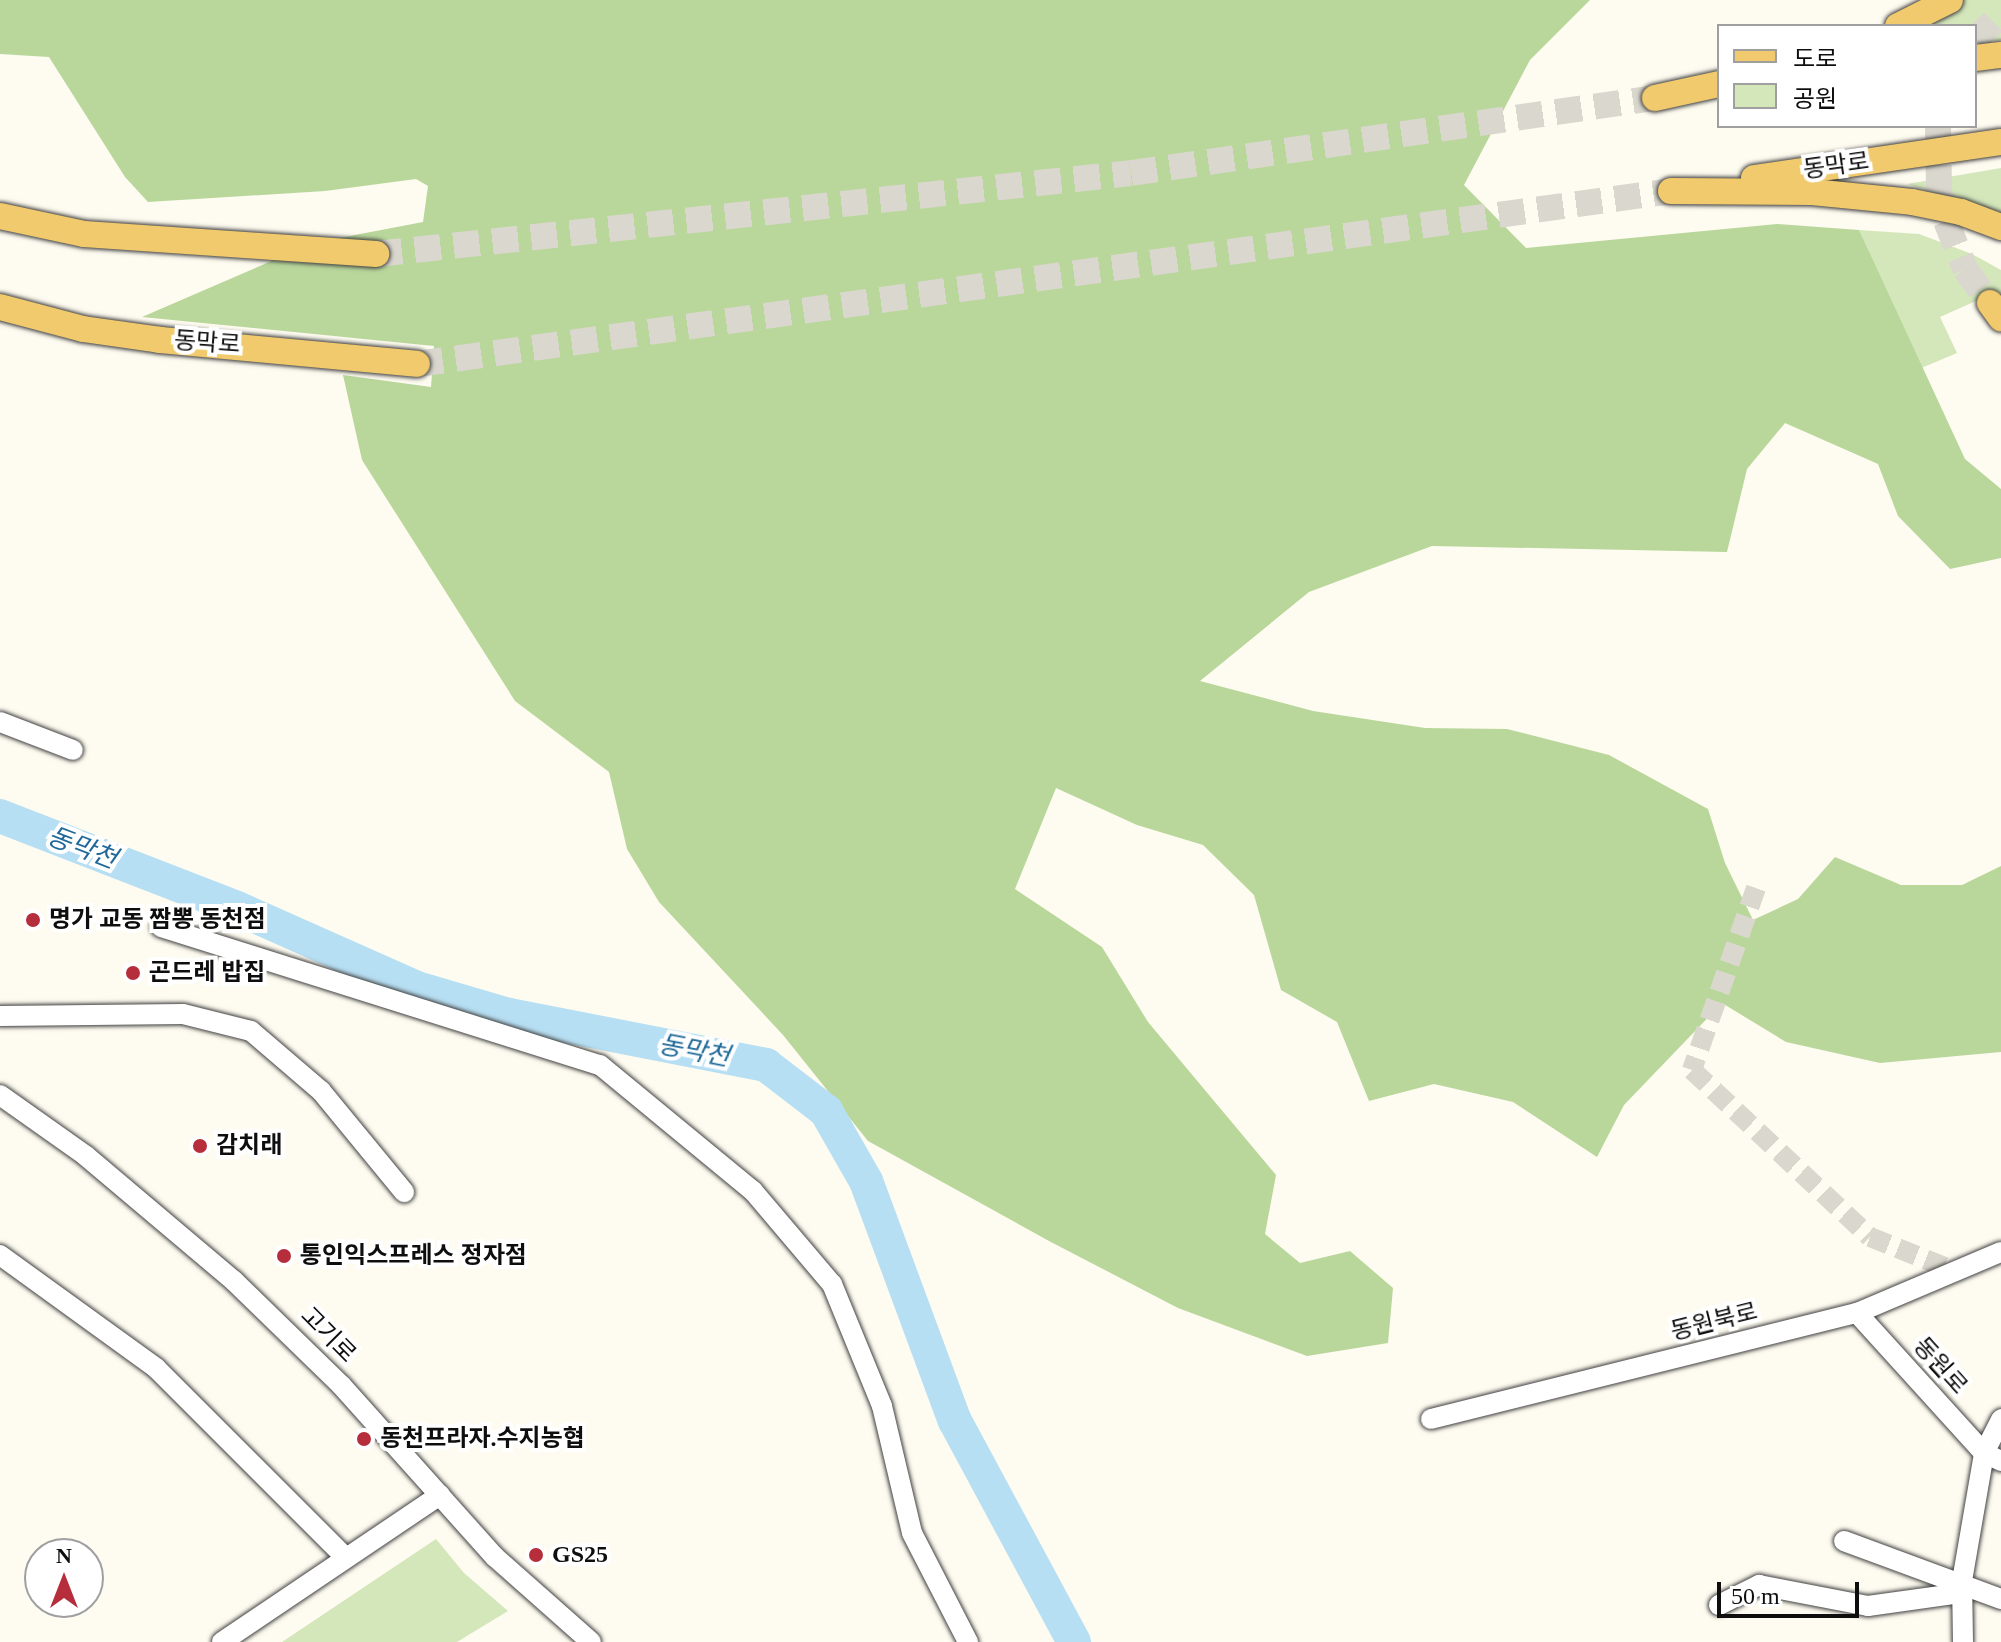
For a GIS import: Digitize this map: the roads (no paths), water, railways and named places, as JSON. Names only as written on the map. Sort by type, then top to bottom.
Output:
[{"type":"main road","points":[[1902,24],[1950,0]]},
{"type":"main road","points":[[1977,58],[2001,55]]},
{"type":"main road","points":[[1717,84],[1655,98],[1717,90]]},
{"type":"main road","name":"동막로","points":[[1912,202],[1812,192],[1671,191],[2001,142]]},
{"type":"main road","points":[[1912,202],[1961,212],[2001,227]]},
{"type":"main road","points":[[1912,202],[2001,240]]},
{"type":"main road","points":[[0,216],[84,234],[376,254]]},
{"type":"main road","name":"동막로","points":[[0,307],[83,329],[160,340],[417,364]]},
{"type":"street","points":[[0,722],[73,750]]},
{"type":"street","points":[[161,927],[600,1065],[753,1191],[832,1284],[882,1406],[912,1533],[968,1642]]},
{"type":"street","points":[[0,1016],[183,1014],[251,1031],[321,1091],[404,1192]]},
{"type":"street","name":"고기로","points":[[0,1095],[86,1156],[234,1281],[341,1385],[529,1591],[591,1642]]},
{"type":"street","name":"동원북로","points":[[1431,1419],[1857,1313],[2001,1252]]},
{"type":"street","points":[[0,1255],[156,1368],[345,1557]]},
{"type":"street","name":"동원로","points":[[1857,1313],[1992,1457]]},
{"type":"street","points":[[1963,1642],[1962,1587],[2001,1419]]},
{"type":"street","points":[[222,1642],[440,1495]]},
{"type":"street","points":[[1844,1541],[2001,1599]]},
{"type":"street","points":[[1719,1605],[1759,1585],[1868,1606],[1962,1587]]},
{"type":"waterway","name":"동막천","points":[[0,816],[237,908],[417,988],[509,1015],[766,1065],[826,1111],[866,1181],[955,1421],[1074,1642]]},
{"type":"tunnel","points":[[1977,38],[2001,14]]},
{"type":"tunnel","points":[[376,254],[1131,173],[1655,98]]},
{"type":"tunnel","points":[[1938,128],[1939,191],[1946,221],[1965,269],[1990,303]]},
{"type":"tunnel","points":[[417,364],[1671,191]]},
{"type":"tunnel","points":[[1756,888],[1692,1070],[1870,1237],[1957,1272]]},
{"type":"place","name":"명가 교동 짬뽕 동천점","points":[[33,920]]},
{"type":"place","name":"곤드레 밥집","points":[[133,973]]},
{"type":"place","name":"감치래","points":[[200,1146]]},
{"type":"place","name":"통인익스프레스 정자점","points":[[284,1256]]},
{"type":"place","name":"동천프라자.수지농협","points":[[364,1439]]},
{"type":"place","name":"GS25","points":[[536,1555]]}]
